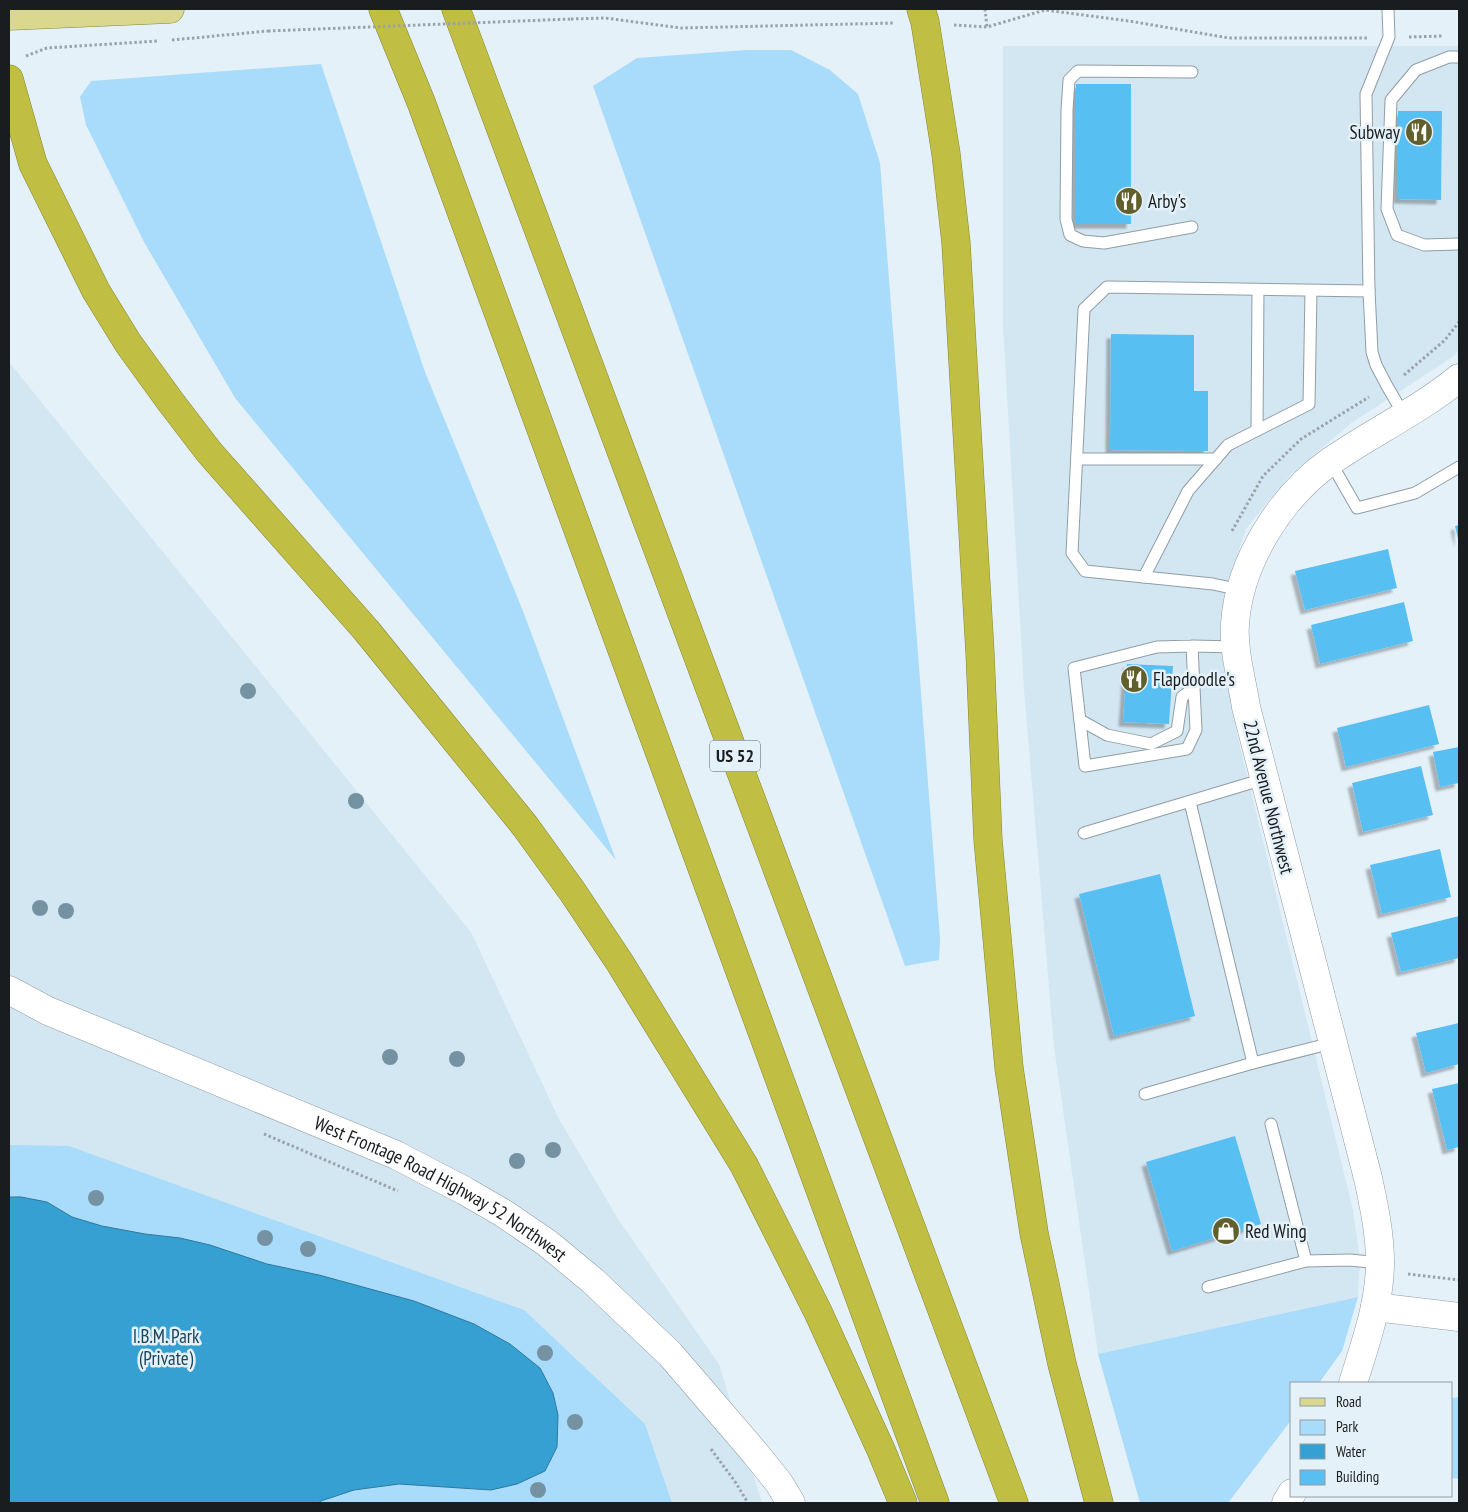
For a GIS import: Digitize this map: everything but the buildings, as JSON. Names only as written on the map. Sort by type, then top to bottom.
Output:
[{"type":"highway","points":[[383,9],[425,112],[935,1503]]},
{"type":"highway","name":"US 52","points":[[456,9],[1014,1503]]},
{"type":"highway","points":[[923,15],[946,154],[956,243],[980,643],[988,840],[1010,1077],[1034,1233],[1062,1364],[1098,1503]]},
{"type":"highway","points":[[9,79],[33,164]]},
{"type":"highway","points":[[9,131],[33,164],[96,291],[128,343],[170,402],[209,452],[274,528],[366,630],[525,826],[572,891],[620,963],[744,1165],[818,1312],[881,1450],[902,1503]]},
{"type":"main road","points":[[9,16],[170,9]]},
{"type":"street","name":"22nd Avenue Northwest","points":[[1353,1382],[1375,1307],[1380,1263],[1377,1220],[1370,1186],[1246,707],[1236,647],[1235,624],[1240,590],[1260,544],[1274,518],[1300,488],[1330,461],[1404,416],[1459,378]]},
{"type":"street","name":"West Frontage Road Highway 52 Northwest","points":[[9,990],[48,1011],[396,1155],[503,1213],[547,1243],[593,1281],[670,1354],[755,1453],[779,1483],[790,1503]]},
{"type":"street","points":[[1375,1307],[1459,1318]]},
{"type":"lane","points":[[1388,9],[1389,37],[1366,94],[1369,291],[1372,352],[1386,386],[1404,416]]},
{"type":"lane","points":[[1459,57],[1449,57],[1416,70],[1391,100],[1387,209],[1397,236],[1424,245],[1459,244]]},
{"type":"lane","points":[[1192,72],[1078,72],[1069,80],[1066,110],[1066,218],[1070,235],[1083,241],[1104,243],[1192,227]]},
{"type":"lane","points":[[1240,590],[1213,584],[1085,571],[1072,553],[1084,308],[1107,287],[1369,291]]},
{"type":"lane","points":[[1257,430],[1258,290]]},
{"type":"lane","points":[[1144,577],[1188,491],[1228,445],[1309,404],[1312,291]]},
{"type":"lane","points":[[1077,458],[1216,459]]},
{"type":"lane","points":[[1330,461],[1357,508],[1415,493],[1459,467]]},
{"type":"lane","points":[[1192,646],[1196,730],[1187,749],[1085,766],[1074,668],[1157,647],[1192,646],[1236,647]]},
{"type":"lane","points":[[1080,720],[1107,735],[1151,744],[1177,731],[1182,697],[1194,688]]},
{"type":"lane","points":[[1084,832],[1264,779]]},
{"type":"lane","points":[[1190,802],[1252,1063]]},
{"type":"lane","points":[[1145,1094],[1332,1042]]},
{"type":"lane","points":[[1271,1124],[1306,1261]]},
{"type":"lane","points":[[1208,1287],[1306,1261],[1350,1260],[1380,1263]]},
{"type":"path","points":[[985,9],[987,27]]},
{"type":"path","points":[[24,56],[47,48],[268,31],[605,18],[681,28],[923,15],[987,27],[1045,10],[1129,21],[1230,38],[1451,35]]},
{"type":"path","points":[[1228,538],[1235,522],[1263,476],[1301,439],[1386,386],[1419,362],[1445,340],[1459,322]]},
{"type":"path","points":[[262,1133],[402,1193]]},
{"type":"path","points":[[1413,1275],[1459,1280]]},
{"type":"path","points":[[707,1444],[736,1483],[748,1503]]},
{"type":"shaded area","points":[[1003,46],[1459,46],[1459,350],[1454,356],[1350,424],[1288,477],[1246,529],[1226,591],[1220,646],[1238,738],[1353,1210],[1360,1260],[1358,1297],[1098,1354],[1054,1047],[1024,690],[1003,327]]},
{"type":"shaded area","points":[[9,362],[471,932],[558,1117],[618,1219],[719,1364],[762,1503],[9,1503]]},
{"type":"green space","points":[[746,50],[791,50],[830,70],[858,94],[880,163],[940,938],[939,960],[905,966],[593,86],[637,58]]},
{"type":"green space","points":[[321,64],[425,372],[523,611],[616,860],[235,398],[144,242],[86,125],[80,97],[91,81]]},
{"type":"green space","name":"I.B.M. Park (Private)","points":[[9,1145],[69,1146],[524,1310],[645,1424],[672,1503],[9,1503]]},
{"type":"green space","points":[[1358,1297],[1342,1351],[1320,1382],[1290,1382],[1290,1422],[1228,1503],[1140,1503],[1098,1354]]},
{"type":"green space","points":[[1459,1397],[1459,1479],[1453,1478],[1453,1398]]},
{"type":"water","name":"I.B.M. Park (Private)","points":[[9,1197],[21,1197],[47,1202],[72,1217],[102,1226],[180,1238],[210,1245],[267,1264],[319,1275],[414,1301],[474,1324],[510,1344],[540,1368],[553,1393],[558,1415],[557,1447],[545,1471],[517,1484],[491,1490],[399,1484],[354,1490],[318,1503],[9,1503]]},
{"type":"place","name":"Subway","points":[[1419,132]]},
{"type":"place","name":"Arby's","points":[[1129,201]]},
{"type":"place","name":"Flapdoodle's","points":[[1134,679]]},
{"type":"place","name":"Red Wing","points":[[1226,1231]]}]
